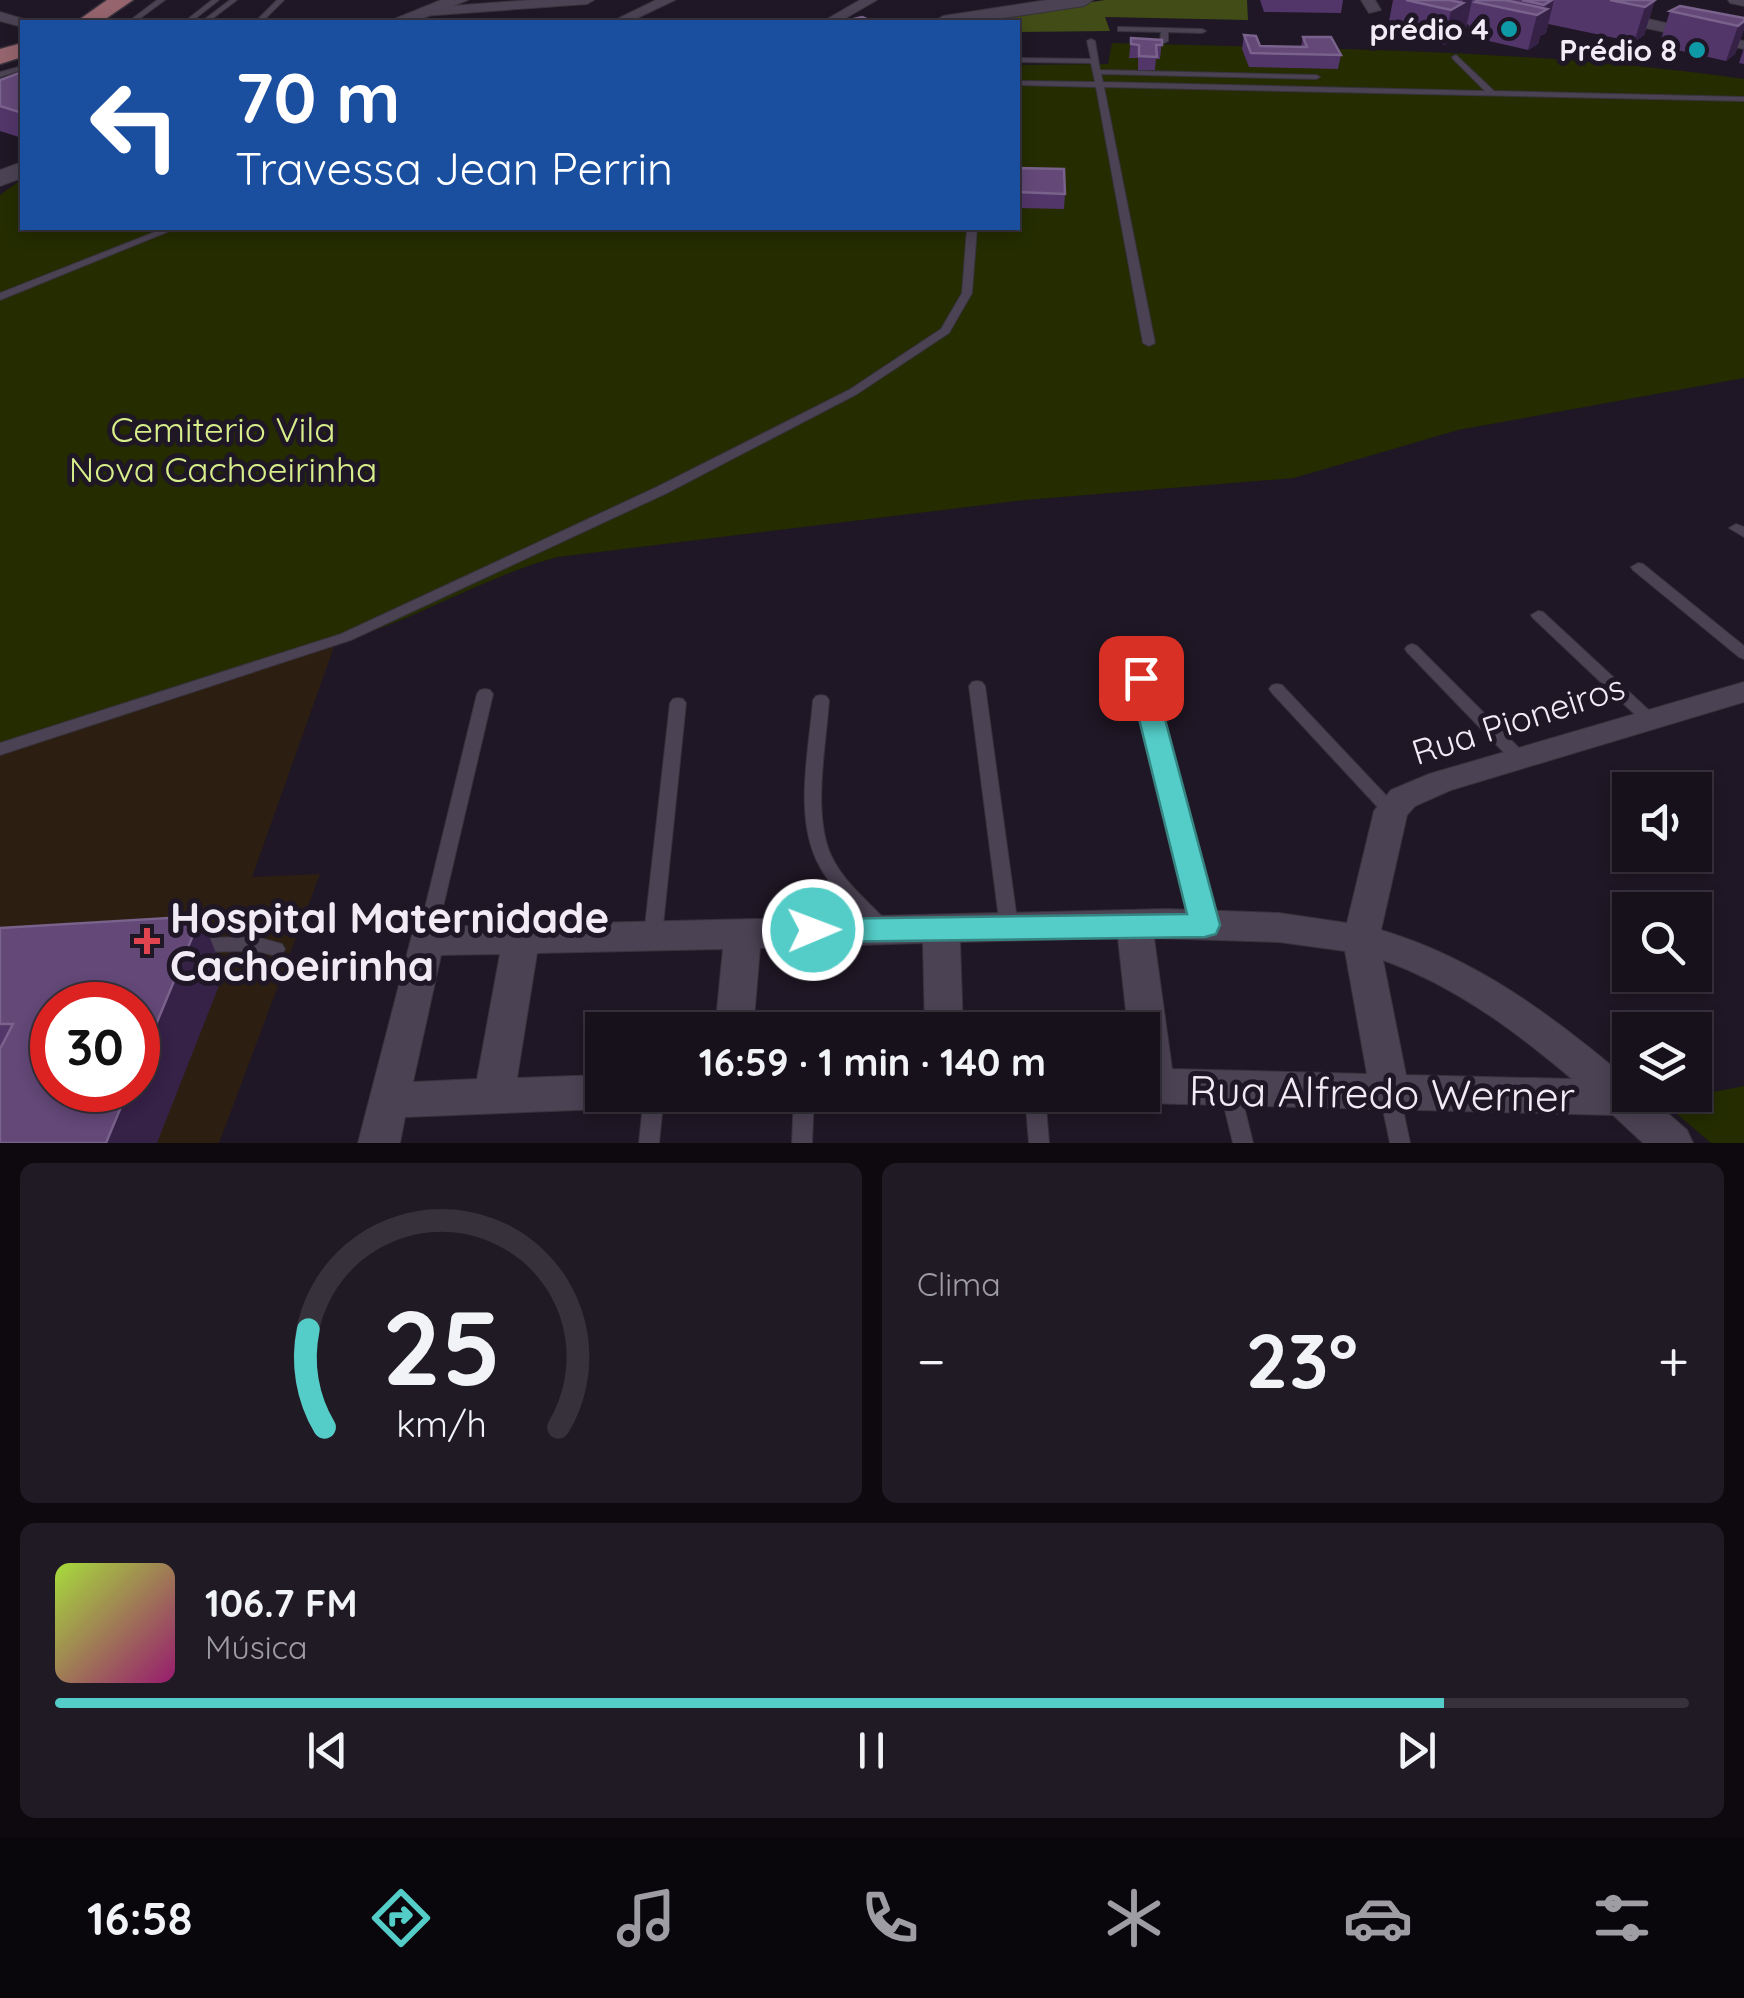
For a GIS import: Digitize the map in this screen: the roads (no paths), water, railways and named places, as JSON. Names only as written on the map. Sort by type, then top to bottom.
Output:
[{"type":"main road","points":[[91,20],[122,0]]},
{"type":"main road","points":[[123,20],[153,0]]},
{"type":"street","points":[[403,20],[459,0]]},
{"type":"street","points":[[423,12],[586,0]]},
{"type":"street","points":[[623,20],[668,0]]},
{"type":"street","points":[[832,20],[870,0]]},
{"type":"street","points":[[955,20],[1084,0]]},
{"type":"street","points":[[1558,0],[1566,7],[1744,45]]},
{"type":"street","points":[[1735,0],[1744,2]]},
{"type":"street","name":"Rua Pioneiros","points":[[1361,940],[1391,810],[1403,798],[1440,782],[1742,695]]},
{"type":"street","points":[[1134,924],[1142,1012]]},
{"type":"street","points":[[378,1143],[426,941],[1134,924],[1205,925],[1361,940],[1430,962],[1504,1004],[1612,1090]]},
{"type":"street","points":[[940,928],[943,1012]]},
{"type":"street","points":[[735,1012],[742,932]]},
{"type":"street","points":[[494,1096],[521,939]]},
{"type":"street","points":[[1361,940],[1390,1094]]},
{"type":"street","name":"Rua Alfredo Werner","points":[[1160,1086],[1612,1098]]},
{"type":"street","points":[[390,1100],[585,1093]]},
{"type":"street","points":[[1638,1112],[1672,1143]]},
{"type":"lane","points":[[134,20],[162,0]]},
{"type":"lane","points":[[189,20],[216,0]]},
{"type":"lane","points":[[207,20],[234,0]]},
{"type":"lane","points":[[260,20],[281,0]]},
{"type":"lane","points":[[1121,29],[1202,31]]},
{"type":"lane","points":[[1164,42],[1165,30]]},
{"type":"lane","points":[[1090,41],[1148,344]]},
{"type":"lane","points":[[1456,56],[1490,91]]},
{"type":"lane","points":[[1020,60],[1316,76]]},
{"type":"lane","points":[[1020,83],[1490,91],[1744,100]]},
{"type":"lane","points":[[0,297],[167,230]]},
{"type":"lane","points":[[0,748],[346,637],[662,490],[852,392],[945,331],[966,294],[972,230]]},
{"type":"lane","points":[[1638,567],[1744,654]]},
{"type":"lane","points":[[1538,614],[1649,719]]},
{"type":"lane","points":[[1412,649],[1520,759]]},
{"type":"lane","points":[[1141,678],[1205,925]]},
{"type":"lane","points":[[977,686],[1009,927]]},
{"type":"lane","points":[[1277,689],[1391,810]]},
{"type":"lane","points":[[426,941],[485,694]]},
{"type":"lane","points":[[821,700],[816,820],[820,852],[833,875],[883,929]]},
{"type":"lane","points":[[653,936],[678,703]]},
{"type":"lane","points":[[178,945],[257,944],[276,949]]},
{"type":"lane","points":[[1230,1089],[1244,1143]]},
{"type":"lane","points":[[1390,1094],[1400,1143]]},
{"type":"lane","points":[[650,1143],[653,1112]]},
{"type":"lane","points":[[802,1143],[803,1112]]},
{"type":"lane","points":[[1036,1112],[1039,1143]]},
{"type":"place","name":"prédio 4","points":[[1509,29]]},
{"type":"place","name":"Prédio 8","points":[[1697,50]]},
{"type":"place","name":"Hospital Maternidade Cachoeirinha","points":[[147,941]]},
{"type":"park label","name":"Cemiterio Vila Nova Cachoeirinha","points":[[223,449]]}]
